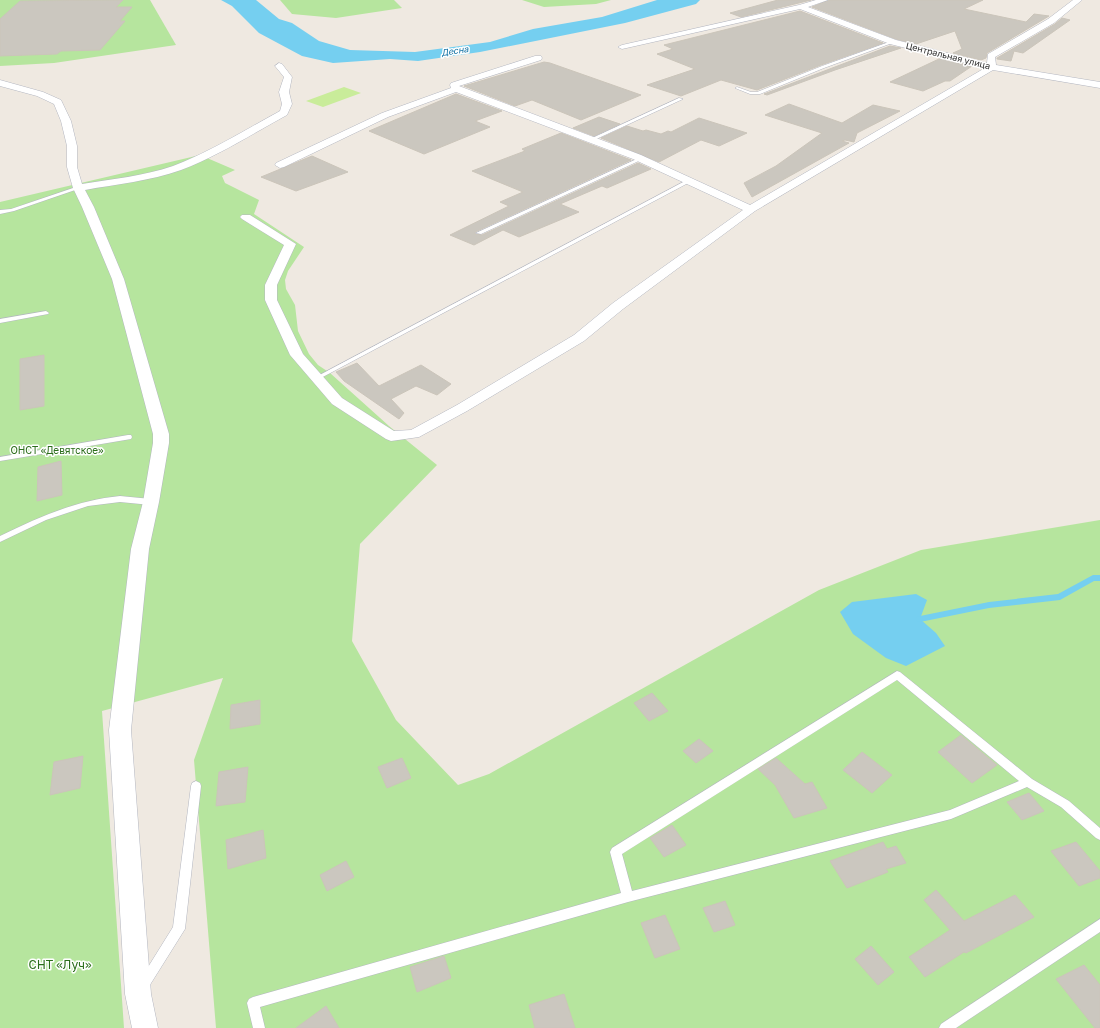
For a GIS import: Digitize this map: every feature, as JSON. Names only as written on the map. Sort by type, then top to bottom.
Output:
[{"type":"street","points":[[622,47],[801,7],[824,0]]},
{"type":"street","points":[[246,217],[290,244],[271,285],[271,300],[297,355],[337,401],[391,436],[414,434],[462,408],[578,338],[618,306],[751,209],[992,67],[991,56],[1051,21],[1078,0]]},
{"type":"street","name":"Центральная улица","points":[[801,7],[893,42],[992,67],[1100,85]]},
{"type":"street","points":[[456,89],[454,85],[538,58]]},
{"type":"street","points":[[78,188],[151,175],[177,168],[200,158],[284,113],[286,104],[284,92],[288,77],[279,66]]},
{"type":"street","points":[[0,83],[40,94],[58,102],[68,127],[72,146],[72,167],[78,188],[88,207],[118,279],[159,425],[161,443],[151,502],[140,549],[120,730],[138,994],[145,1028]]},
{"type":"street","points":[[280,165],[385,115],[456,89],[641,159],[751,209]]},
{"type":"lane","points":[[737,88],[750,93],[758,93],[823,67],[893,42]]},
{"type":"lane","points":[[590,140],[682,99]]},
{"type":"lane","points":[[479,233],[641,159]]},
{"type":"lane","points":[[317,378],[689,181]]},
{"type":"lane","points":[[0,212],[12,210],[78,188]]},
{"type":"lane","points":[[0,321],[46,313]]},
{"type":"lane","points":[[0,459],[128,437]]},
{"type":"lane","points":[[0,539],[27,525],[76,506],[120,499],[151,502]]},
{"type":"lane","points":[[628,897],[616,852],[897,675],[1028,782],[1065,804],[1100,836]]},
{"type":"lane","points":[[259,1028],[253,1003],[628,897],[951,814],[1028,782]]},
{"type":"lane","points":[[138,994],[179,929],[196,786]]},
{"type":"lane","points":[[945,1028],[1100,925]]},
{"type":"green space","points":[[0,0],[150,0],[176,45],[54,63],[0,66]]},
{"type":"green space","points":[[280,0],[394,0],[402,8],[336,18],[292,14]]},
{"type":"green space","points":[[522,0],[611,0],[596,4],[544,7]]},
{"type":"green space","points":[[344,87],[361,93],[323,107],[306,101]]},
{"type":"green space","points":[[200,155],[235,170],[222,176],[225,183],[259,200],[254,214],[304,247],[288,271],[285,280],[286,289],[295,305],[298,331],[309,354],[318,365],[330,373],[389,426],[437,465],[360,544],[352,641],[396,720],[458,785],[489,774],[819,590],[921,550],[1100,520],[1100,1028],[216,1028],[194,760],[223,678],[102,711],[124,1028],[0,1028],[0,202]]},
{"type":"water","name":"Десна","points":[[221,0],[256,0],[279,19],[292,23],[319,41],[350,50],[415,52],[490,42],[533,29],[602,17],[657,0],[700,0],[696,4],[625,23],[480,52],[418,61],[390,59],[333,63],[302,56],[259,33],[232,6]]},
{"type":"water","points":[[916,594],[927,600],[920,619],[936,633],[945,646],[906,666],[886,658],[853,634],[840,612],[852,602]]},
{"type":"building","points":[[123,0],[116,7],[132,7],[120,21],[125,21],[100,50],[61,51],[57,54],[0,56],[0,19],[20,1]]},
{"type":"building","points":[[778,0],[811,0],[741,17],[730,13]]},
{"type":"building","points":[[829,0],[983,0],[964,9],[1026,22],[1034,14],[1049,16],[987,53],[986,58],[981,60],[953,53],[962,49],[955,31],[916,44],[896,39],[812,7]]},
{"type":"building","points":[[800,11],[883,43],[757,90],[721,80],[681,96],[647,85],[695,69],[657,54],[673,49],[664,45]]},
{"type":"building","points":[[1062,18],[1070,20],[1023,53],[1014,51],[1011,61],[997,59],[1055,24]]},
{"type":"building","points":[[890,46],[901,48],[767,95],[764,94]]},
{"type":"building","points":[[941,58],[972,66],[950,81],[945,81],[923,91],[890,82]]},
{"type":"building","points":[[544,62],[641,95],[581,120],[532,100],[515,106],[464,86]]},
{"type":"building","points":[[456,94],[502,111],[475,121],[490,127],[424,154],[369,131]]},
{"type":"building","points":[[789,104],[842,123],[873,105],[900,111],[857,133],[854,142],[845,140],[842,141],[849,143],[752,197],[744,183],[776,166],[822,133],[765,115]]},
{"type":"building","points":[[599,117],[620,124],[594,136],[573,128]]},
{"type":"building","points":[[699,118],[747,133],[719,146],[701,140],[659,162],[601,138],[627,126],[643,131],[646,130],[661,134],[668,131],[671,132]]},
{"type":"building","points":[[561,133],[631,160],[475,232],[475,234],[482,235],[638,163],[651,169],[607,188],[602,186],[560,204],[579,212],[519,237],[503,230],[474,245],[450,235],[509,206],[500,202],[523,192],[472,171],[525,151],[522,149]]},
{"type":"building","points":[[312,156],[348,172],[296,191],[261,177]]},
{"type":"building","points":[[44,355],[44,406],[20,410],[20,359]]},
{"type":"building","points":[[357,363],[379,386],[421,365],[451,384],[437,395],[416,386],[391,399],[404,413],[399,419],[344,381],[336,372]]},
{"type":"building","points":[[61,461],[62,495],[37,501],[38,467]]},
{"type":"building","points":[[652,693],[668,711],[649,721],[634,703]]},
{"type":"building","points":[[260,700],[260,724],[230,729],[231,705]]},
{"type":"building","points":[[961,735],[997,765],[972,783],[938,752]]},
{"type":"building","points":[[699,739],[713,751],[696,763],[683,751]]},
{"type":"building","points":[[862,752],[892,775],[872,793],[843,770]]},
{"type":"building","points":[[83,756],[80,788],[50,795],[54,762]]},
{"type":"building","points":[[402,758],[411,778],[387,788],[378,767]]},
{"type":"building","points":[[776,758],[805,784],[812,782],[827,808],[794,818],[775,785],[758,769]]},
{"type":"building","points":[[248,767],[245,802],[216,806],[219,772]]},
{"type":"building","points":[[1029,793],[1044,811],[1022,820],[1007,802]]},
{"type":"building","points":[[672,825],[686,845],[664,857],[650,838]]},
{"type":"building","points":[[263,830],[266,858],[228,869],[226,840]]},
{"type":"building","points":[[883,842],[887,849],[896,846],[906,863],[886,869],[888,872],[847,888],[830,861]]},
{"type":"building","points":[[1076,842],[1100,871],[1100,878],[1079,886],[1051,851]]},
{"type":"building","points":[[346,861],[354,877],[327,891],[320,875]]},
{"type":"building","points":[[936,890],[964,921],[1015,895],[1034,917],[966,953],[964,952],[925,977],[909,957],[950,930],[924,900]]},
{"type":"building","points":[[725,901],[735,925],[714,932],[703,908]]},
{"type":"building","points":[[665,915],[680,949],[655,958],[641,923]]},
{"type":"building","points":[[871,946],[894,972],[878,985],[855,959]]},
{"type":"building","points":[[444,956],[451,978],[417,992],[410,967]]},
{"type":"building","points":[[1084,965],[1100,985],[1100,1028],[1095,1028],[1056,979]]},
{"type":"building","points":[[564,994],[575,1028],[535,1028],[529,1005]]},
{"type":"building","points":[[326,1006],[339,1028],[296,1028]]},
{"type":"waterway","points":[[920,619],[989,605],[1060,597],[1093,578],[1100,578]]},
{"type":"park label","name":"ОНСТ «Девятское»","points":[[57,450]]},
{"type":"park label","name":"СНТ «Луч»","points":[[60,965]]}]
